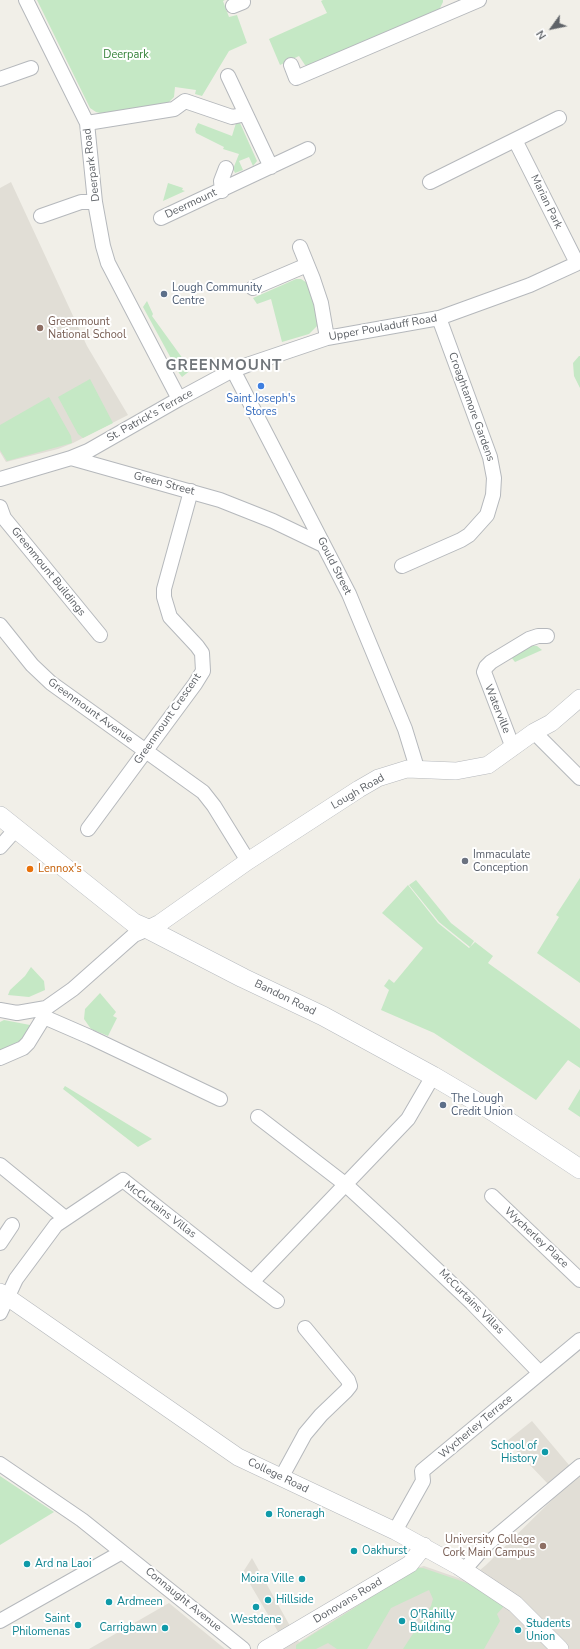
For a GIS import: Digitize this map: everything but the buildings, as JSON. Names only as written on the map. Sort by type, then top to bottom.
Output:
[{"type":"main road","name":"Bandon Road","points":[[0,816],[134,923],[243,978],[323,1016],[433,1076],[494,1112],[580,1169]]},
{"type":"street","name":"Deerpark Road","points":[[26,0],[87,123],[96,202],[103,246],[112,270],[179,399]]},
{"type":"street","points":[[291,65],[296,78],[452,5],[479,0]]},
{"type":"street","points":[[0,79],[31,68]]},
{"type":"street","points":[[228,76],[270,167]]},
{"type":"street","points":[[87,123],[174,110],[185,101],[232,117],[246,114]]},
{"type":"street","points":[[430,182],[559,118]]},
{"type":"street","name":"Marian Park","points":[[515,140],[578,263]]},
{"type":"street","name":"Deermount","points":[[161,218],[222,191],[308,149]]},
{"type":"street","name":"Deermount","points":[[222,191],[221,181],[226,168]]},
{"type":"street","points":[[41,216],[81,202],[96,202]]},
{"type":"street","points":[[300,247],[321,303],[327,338]]},
{"type":"street","name":"Upper Pouladuff Road","points":[[231,371],[327,338],[439,318],[530,285],[578,263]]},
{"type":"street","points":[[253,288],[307,265]]},
{"type":"street","name":"Croaghtamore Gardens","points":[[402,566],[469,535],[487,515],[493,495],[494,478],[490,457],[439,318]]},
{"type":"street","name":"St. Patrick's Terrace","points":[[71,458],[88,451],[231,371]]},
{"type":"street","name":"Gould Street","points":[[231,371],[349,594],[405,729],[417,768]]},
{"type":"street","points":[[0,479],[71,458]]},
{"type":"street","name":"Green Street","points":[[71,458],[191,491],[249,510],[323,545]]},
{"type":"street","name":"Greenmount Crescent","points":[[88,829],[147,751],[197,681],[203,669],[202,653],[170,617],[164,597],[164,589],[191,491]]},
{"type":"street","name":"Greenmount Buildings","points":[[0,507],[4,518],[100,635]]},
{"type":"street","name":"Greenmount Avenue","points":[[0,625],[32,665],[45,678],[147,751],[208,798],[248,861]]},
{"type":"street","name":"Waterville","points":[[513,748],[484,672],[486,667],[491,662],[530,639],[538,636],[547,636]]},
{"type":"street","name":"Lough Road","points":[[148,929],[160,923],[248,861],[359,788],[389,774],[417,768],[456,771],[488,765],[534,732],[551,723],[580,698]]},
{"type":"street","points":[[534,732],[580,778]]},
{"type":"street","points":[[0,847],[16,829]]},
{"type":"street","points":[[0,1058],[23,1048],[28,1043],[43,1014],[134,936],[148,929]]},
{"type":"street","points":[[0,1010],[17,1013],[43,1014],[220,1099]]},
{"type":"street","points":[[252,1282],[408,1119],[433,1076]]},
{"type":"street","name":"McCurtains Villas","points":[[258,1117],[345,1184],[445,1276],[540,1373]]},
{"type":"street","points":[[0,1165],[65,1218]]},
{"type":"street","name":"McCurtains Villas","points":[[4,1295],[56,1225],[124,1180],[277,1301]]},
{"type":"street","name":"Wycherley Place","points":[[492,1196],[580,1280]]},
{"type":"street","points":[[0,1243],[12,1225]]},
{"type":"street","points":[[0,1313],[4,1295]]},
{"type":"street","name":"College Road","points":[[4,1295],[238,1457],[395,1531],[424,1546],[464,1570],[515,1604],[560,1649]]},
{"type":"street","points":[[281,1478],[305,1434],[321,1415],[350,1386],[348,1380],[305,1328]]},
{"type":"street","name":"Wycherley Terrace","points":[[395,1531],[423,1481],[422,1471],[580,1340]]},
{"type":"street","name":"Connaught Avenue","points":[[0,1464],[76,1516],[243,1649]]},
{"type":"street","points":[[464,1570],[486,1545],[580,1466]]},
{"type":"street","name":"Donovans Road","points":[[266,1649],[407,1565],[424,1546]]},
{"type":"street","points":[[0,1621],[122,1552]]},
{"type":"shaded area","name":"Greenmount National School","points":[[11,182],[87,346],[128,415],[58,449],[6,462],[0,452],[0,188]]},
{"type":"shaded area","name":"University College Cork Main Campus","points":[[532,1421],[569,1465],[580,1474],[580,1649],[277,1649],[284,1645],[277,1630],[243,1572],[252,1558],[299,1642],[416,1568],[424,1566],[467,1581],[486,1565],[559,1493],[549,1485],[507,1441]]},
{"type":"shaded area","points":[[169,1603],[225,1649],[89,1649]]},
{"type":"green space","name":"Deerpark","points":[[37,0],[225,0],[223,1],[229,17],[237,15],[247,43],[229,51],[202,96],[195,94],[196,90],[175,87],[174,97],[168,103],[104,114],[96,112],[90,108]]},
{"type":"green space","points":[[443,0],[443,2],[439,10],[309,66],[305,65],[299,56],[280,65],[269,39],[327,13],[321,1]]},
{"type":"green space","points":[[198,123],[232,136],[236,123],[240,123],[257,161],[253,166],[249,157],[239,161],[243,170],[235,173],[233,169],[239,154],[223,149],[224,147],[196,133],[195,129]]},
{"type":"green space","points":[[168,183],[183,188],[182,190],[185,191],[163,201]]},
{"type":"green space","points":[[296,279],[301,279],[309,284],[314,300],[318,325],[309,334],[282,342],[271,299],[257,304],[253,298]]},
{"type":"green space","points":[[147,301],[153,314],[152,316],[191,370],[182,377],[143,307]]},
{"type":"green space","points":[[579,356],[580,388],[574,376],[573,363]]},
{"type":"green space","points":[[90,379],[113,423],[83,438],[78,434],[58,397]]},
{"type":"green space","points":[[49,397],[71,436],[72,443],[7,461],[0,450],[0,425]]},
{"type":"green space","points":[[531,645],[537,646],[542,650],[515,662],[510,656]]},
{"type":"green space","points":[[580,878],[580,983],[537,953],[559,917],[556,915]]},
{"type":"green space","points":[[416,880],[451,923],[474,941],[470,947],[439,922],[409,885]]},
{"type":"green space","points":[[408,885],[438,923],[469,948],[475,942],[493,956],[488,963],[580,1029],[580,1068],[568,1060],[536,1100],[434,1033],[381,1010],[389,990],[384,986],[389,979],[394,983],[423,948],[382,913]]},
{"type":"green space","points":[[31,967],[44,981],[45,990],[29,997],[8,995],[10,990],[25,976]]},
{"type":"green space","points":[[100,993],[116,1012],[113,1016],[117,1018],[108,1036],[91,1029],[84,1019],[85,1009]]},
{"type":"green space","points":[[4,1020],[30,1025],[30,1028],[22,1040],[0,1051],[0,1022]]},
{"type":"green space","points":[[65,1086],[152,1139],[138,1147],[63,1089]]},
{"type":"green space","points":[[580,1089],[580,1117],[568,1109]]},
{"type":"green space","points":[[0,1476],[54,1512],[0,1545]]},
{"type":"green space","points":[[417,1568],[423,1568],[470,1584],[504,1606],[497,1614],[500,1621],[484,1649],[403,1649],[431,1606],[433,1599],[429,1590],[391,1608],[367,1649],[337,1649],[328,1643],[316,1649],[296,1649],[296,1645]]},
{"type":"place","name":"Lough Community Centre","points":[[164,294]]},
{"type":"place","name":"Greenmount National School","points":[[40,328]]},
{"type":"place","name":"Saint Joseph's Stores","points":[[261,386]]},
{"type":"place","name":"Immaculate Conception","points":[[465,861]]},
{"type":"place","name":"Lennox's","points":[[30,869]]},
{"type":"place","name":"The Lough Credit Union","points":[[443,1105]]},
{"type":"place","name":"School of History","points":[[545,1452]]},
{"type":"place","name":"Roneragh","points":[[269,1514]]},
{"type":"place","name":"University College Cork Main Campus","points":[[543,1546]]},
{"type":"place","name":"Oakhurst","points":[[354,1551]]},
{"type":"place","name":"Ard na Laoi","points":[[27,1564]]},
{"type":"place","name":"Moira Ville","points":[[302,1579]]},
{"type":"place","name":"Hillside","points":[[268,1600]]},
{"type":"place","name":"Ardmeen","points":[[109,1602]]},
{"type":"place","name":"Westdene","points":[[256,1607]]},
{"type":"place","name":"O'Rahilly Building","points":[[402,1621]]},
{"type":"place","name":"Saint Philomenas","points":[[78,1625]]},
{"type":"place","name":"Carrigbawn","points":[[165,1628]]},
{"type":"place","name":"Students Union","points":[[518,1630]]},
{"type":"district","name":"GREENMOUNT","points":[[224,366]]}]
